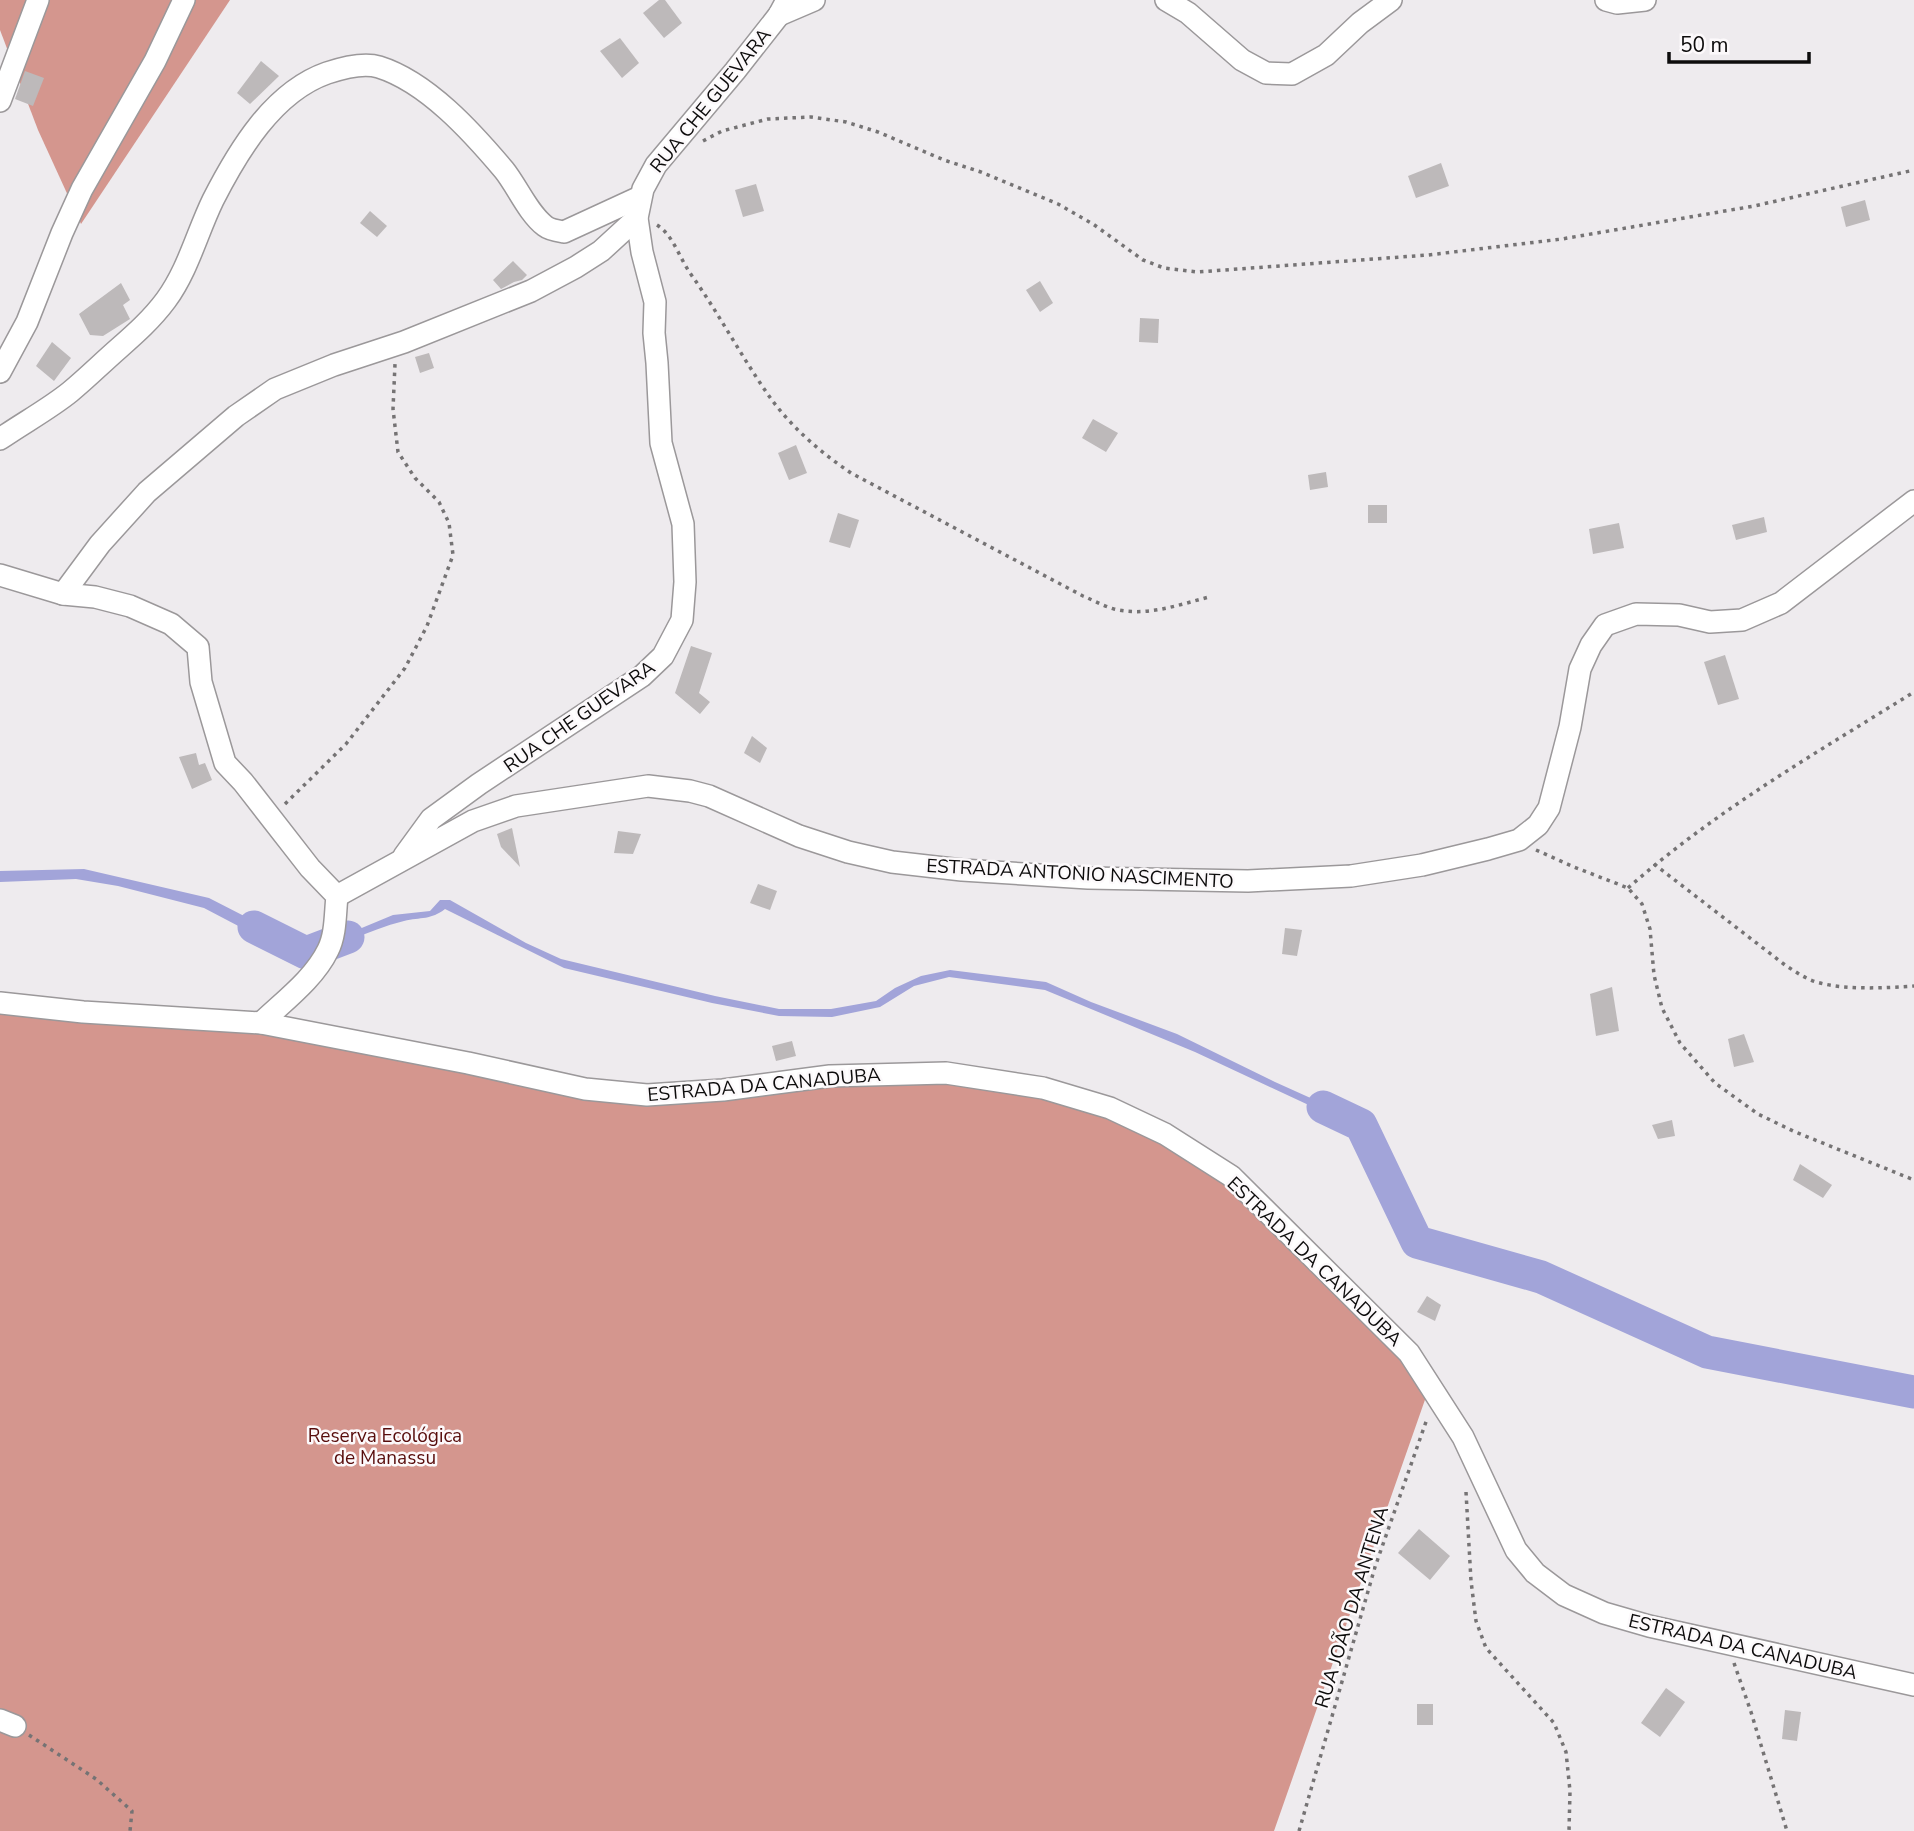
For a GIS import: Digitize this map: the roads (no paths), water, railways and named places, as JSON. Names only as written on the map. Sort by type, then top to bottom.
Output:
[{"type":"street","points":[[0,101],[38,0]]},
{"type":"street","points":[[0,372],[27,322],[82,189],[155,61],[184,0]]},
{"type":"street","points":[[783,7],[814,0]]},
{"type":"street","points":[[1166,0],[1188,13],[1241,60],[1266,73],[1292,74],[1326,55],[1360,23],[1391,0]]},
{"type":"street","points":[[1606,0],[1617,3],[1645,0]]},
{"type":"street","name":"RUA CHE GUEVARA","points":[[401,860],[431,819],[642,676],[663,656],[682,620],[685,582],[682,524],[661,443],[654,333],[655,302],[642,252],[637,218],[640,197],[656,165],[735,71],[783,7]]},
{"type":"street","points":[[0,439],[69,393],[148,321],[167,298],[190,258],[213,201],[247,141],[280,102],[313,78],[343,67],[375,66],[401,75],[438,102],[471,134],[505,172],[536,217],[554,230],[565,232],[640,197]]},
{"type":"street","points":[[63,594],[100,544],[147,492],[236,416],[275,388],[334,366],[413,345],[531,291],[601,251],[637,218]]},
{"type":"street","name":"ESTRADA ANTONIO NASCIMENTO","points":[[337,896],[474,821],[516,806],[648,786],[709,796],[799,836],[848,852],[892,862],[962,870],[1088,878],[1248,881],[1350,876],[1422,865],[1520,840],[1538,825],[1549,807],[1570,727],[1580,670],[1591,645],[1605,625],[1636,614],[1679,615],[1710,622],[1742,620],[1782,603],[1914,501]]},
{"type":"street","points":[[0,575],[63,594],[95,597],[130,607],[171,624],[198,648],[201,682],[225,763],[310,868],[337,896],[334,929],[328,950],[314,972],[261,1023]]},
{"type":"street","name":"ESTRADA DA CANADUBA","points":[[0,1003],[83,1012],[261,1023],[468,1063],[585,1089],[647,1095],[723,1090],[831,1076],[946,1073],[1043,1088],[1110,1108],[1165,1134],[1231,1176],[1409,1353],[1463,1437],[1516,1550],[1535,1573],[1564,1595],[1604,1613],[1727,1644],[1914,1685]]},
{"type":"water","points":[[84,869],[209,898],[298,940],[290,953],[204,908],[118,886],[76,879],[0,882],[0,871]]},
{"type":"water","points":[[440,900],[450,900],[526,943],[561,959],[779,1009],[831,1009],[876,1001],[895,988],[921,976],[950,970],[1046,982],[1177,1034],[1366,1123],[1358,1128],[1195,1052],[1045,990],[949,977],[914,986],[880,1007],[832,1017],[779,1016],[564,968],[445,909],[430,917],[390,925],[298,958],[310,947],[393,915],[430,911]]},
{"type":"waterway","points":[[254,927],[306,953],[348,937]]},
{"type":"waterway","points":[[1323,1107],[1361,1125],[1417,1242],[1541,1277],[1707,1352],[1914,1392]]},
{"type":"park label","name":"Reserva Ecológica de Manassu","points":[[385,1446]]}]
